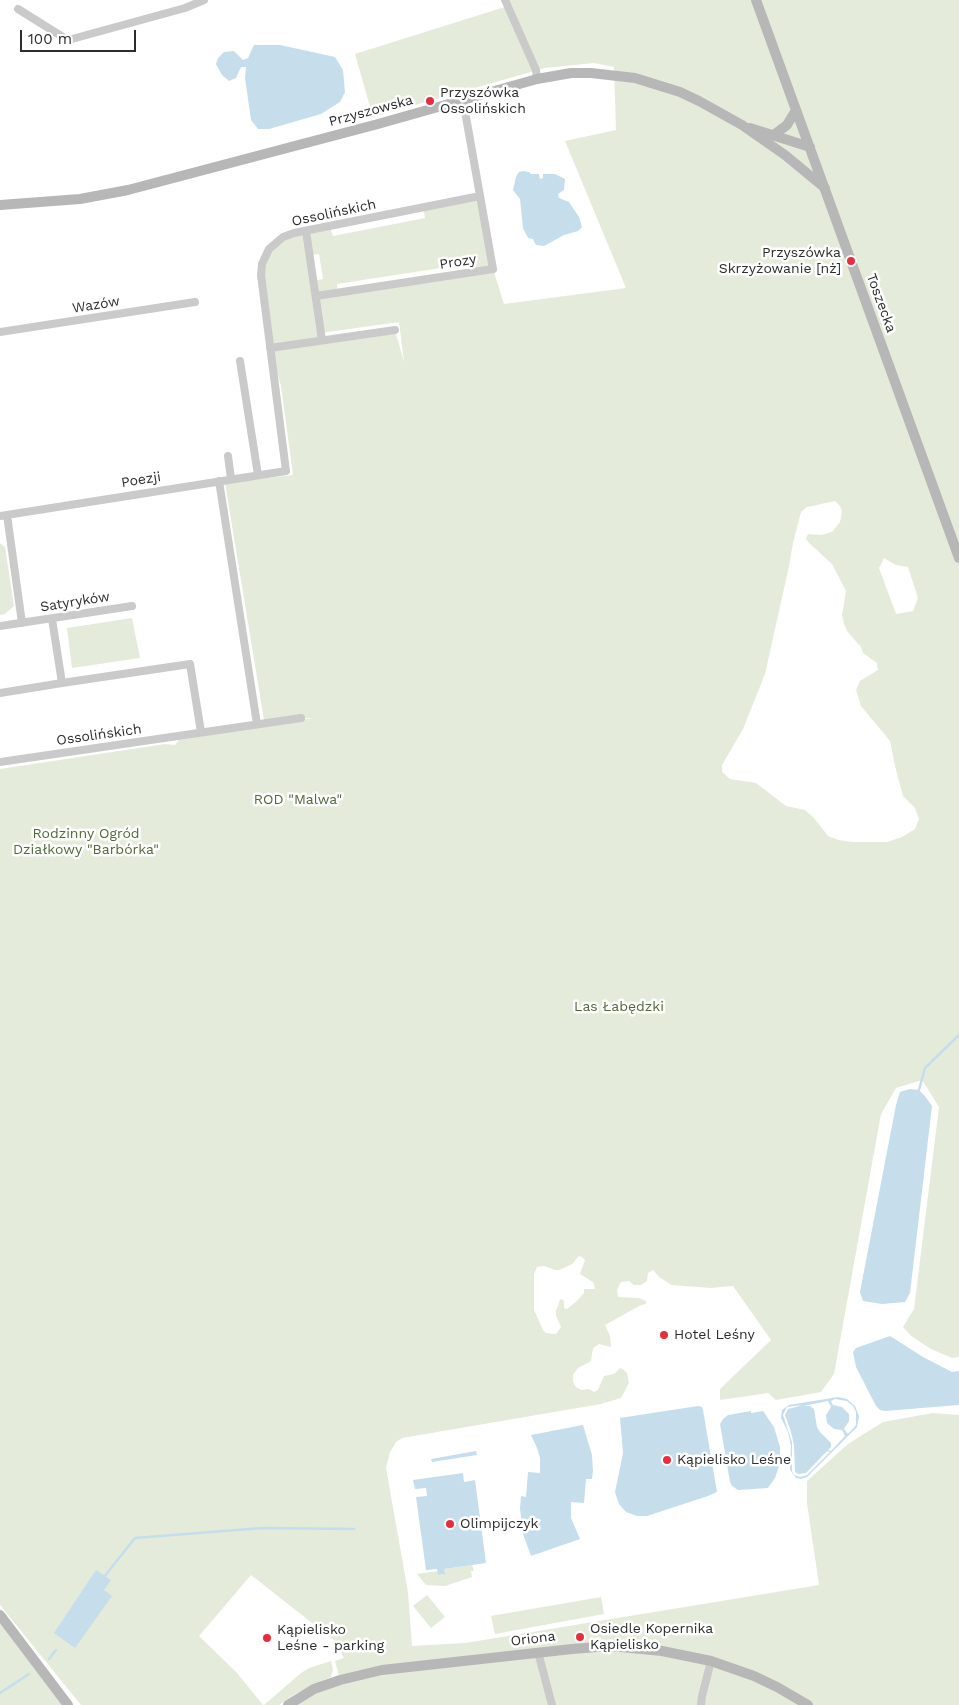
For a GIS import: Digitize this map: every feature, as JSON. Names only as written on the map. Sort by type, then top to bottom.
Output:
[{"type":"street","points":[[18,9],[66,39],[72,39],[185,8],[204,0]]},
{"type":"street","points":[[506,0],[536,70],[537,79]]},
{"type":"street","name":"Toszecka","points":[[756,0],[959,558]]},
{"type":"street","name":"Przyszowska","points":[[0,205],[80,199],[128,190],[378,124],[537,79],[571,73],[591,73],[635,78],[680,92],[742,125],[785,155],[825,188]]},
{"type":"street","name":"Prozy","points":[[316,296],[493,269],[463,100]]},
{"type":"street","points":[[775,134],[787,125],[796,110]]},
{"type":"street","name":"Przyszowska","points":[[742,125],[775,134],[810,147]]},
{"type":"street","points":[[785,155],[810,147]]},
{"type":"street","name":"Ossolińskich","points":[[286,471],[261,275],[262,264],[269,249],[283,237],[306,231],[480,196]]},
{"type":"street","points":[[306,231],[322,340]]},
{"type":"street","name":"Wazów","points":[[0,332],[195,302]]},
{"type":"street","points":[[270,348],[395,330]]},
{"type":"street","points":[[240,361],[258,475]]},
{"type":"street","points":[[228,456],[231,479]]},
{"type":"street","name":"Poezji","points":[[4,515],[286,471]]},
{"type":"street","points":[[220,481],[257,724]]},
{"type":"street","name":"Satyryków","points":[[4,515],[22,623]]},
{"type":"street","name":"Satyryków","points":[[0,626],[132,606]]},
{"type":"street","points":[[52,619],[62,683]]},
{"type":"street","points":[[0,693],[190,664],[201,732]]},
{"type":"street","name":"Ossolińskich","points":[[0,762],[301,718]]},
{"type":"street","points":[[0,1615],[68,1705]]},
{"type":"street","name":"Oriona","points":[[288,1705],[314,1689],[361,1674],[382,1670],[592,1647],[621,1647],[662,1651],[711,1661],[754,1676],[808,1705]]},
{"type":"street","points":[[538,1652],[552,1705]]},
{"type":"street","points":[[701,1705],[711,1661]]},
{"type":"green space","name":"Las Łabędzki","points":[[506,0],[959,0],[959,1357],[952,1358],[931,1349],[911,1336],[903,1327],[914,1309],[939,1107],[922,1080],[896,1088],[881,1114],[834,1374],[821,1392],[776,1400],[768,1393],[720,1400],[720,1389],[771,1340],[733,1286],[711,1288],[672,1285],[659,1277],[653,1270],[648,1273],[647,1281],[641,1285],[634,1285],[629,1281],[621,1282],[617,1290],[618,1297],[639,1298],[646,1301],[646,1304],[605,1325],[610,1336],[611,1347],[599,1344],[593,1348],[591,1361],[578,1368],[573,1375],[573,1382],[576,1387],[581,1390],[589,1389],[594,1392],[598,1390],[604,1376],[614,1374],[620,1368],[627,1373],[629,1383],[621,1398],[601,1404],[402,1438],[396,1442],[390,1452],[386,1468],[408,1592],[412,1646],[465,1643],[819,1585],[807,1503],[807,1481],[848,1444],[883,1422],[933,1413],[959,1415],[959,1705],[296,1705],[340,1680],[335,1661],[344,1658],[335,1641],[251,1575],[199,1636],[237,1673],[263,1705],[81,1705],[0,1605],[0,769],[165,744],[175,745],[179,740],[313,718],[264,720],[225,483],[293,475],[281,386],[270,348],[261,269],[278,240],[330,227],[333,236],[425,218],[423,207],[480,196],[493,269],[504,304],[626,288],[565,141],[616,130],[614,67],[594,63],[545,68],[373,117],[355,54],[508,6]],"holes":[[[319,254],[323,279],[313,281],[310,255]],[[473,263],[474,271],[337,292],[337,284]],[[399,322],[404,362],[395,330],[323,341],[321,333]],[[835,501],[840,506],[842,512],[840,522],[832,532],[822,535],[808,534],[806,539],[832,564],[846,591],[842,615],[847,631],[861,647],[863,653],[877,663],[878,670],[860,681],[856,690],[861,706],[890,741],[903,796],[915,808],[919,819],[915,829],[902,837],[887,842],[853,842],[838,840],[828,836],[805,810],[786,806],[756,783],[730,779],[722,772],[722,765],[743,729],[765,674],[801,512],[807,507]],[[884,558],[896,565],[908,567],[918,598],[913,611],[896,614],[879,568]],[[579,1256],[582,1257],[585,1260],[580,1274],[593,1282],[595,1289],[584,1289],[584,1293],[567,1309],[564,1308],[564,1301],[560,1300],[556,1316],[561,1327],[556,1334],[546,1333],[534,1310],[534,1274],[537,1267],[544,1266],[559,1270],[572,1264]]]},
{"type":"green space","points":[[0,543],[5,547],[14,606],[5,614],[0,615]]},
{"type":"green space","points":[[132,618],[140,658],[72,668],[67,628]]},
{"type":"green space","points":[[472,1565],[474,1571],[471,1571],[472,1577],[445,1586],[426,1585],[417,1574],[438,1571],[438,1575],[444,1574],[444,1569]]},
{"type":"green space","points":[[427,1595],[445,1617],[431,1628],[413,1606]]},
{"type":"green space","points":[[601,1597],[604,1614],[495,1634],[491,1616]]},
{"type":"green space","points":[[0,1622],[63,1705],[0,1705]]},
{"type":"green space","points":[[331,1661],[333,1669],[331,1677],[295,1694],[279,1705],[264,1705],[301,1673],[309,1668]]},
{"type":"water","points":[[254,45],[280,45],[335,57],[343,70],[345,92],[340,102],[321,114],[269,129],[258,129],[251,120],[245,78],[246,67],[241,67],[236,78],[229,81],[222,75],[216,64],[218,58],[224,52],[234,51],[243,60],[248,58]]},
{"type":"water","points":[[519,172],[539,174],[540,179],[543,178],[543,174],[555,174],[565,179],[564,190],[558,194],[559,198],[569,202],[579,217],[582,227],[578,231],[564,235],[544,246],[536,245],[533,239],[528,238],[523,228],[520,199],[513,190],[516,177]]},
{"type":"water","points":[[910,1089],[919,1090],[932,1106],[910,1293],[905,1302],[882,1304],[863,1301],[860,1292],[896,1105],[900,1092]]},
{"type":"water","points":[[890,1336],[923,1357],[952,1372],[959,1371],[959,1405],[885,1411],[880,1410],[876,1406],[856,1367],[853,1352],[856,1348]]},
{"type":"water","points":[[838,1397],[847,1399],[855,1406],[859,1416],[857,1427],[807,1477],[801,1479],[796,1478],[790,1470],[791,1446],[788,1432],[781,1418],[782,1410],[789,1405]],"holes":[[[835,1399],[847,1401],[856,1412],[856,1425],[848,1434],[844,1429],[849,1421],[849,1414],[842,1407],[833,1405],[831,1401]],[[828,1401],[831,1407],[826,1415],[827,1423],[834,1429],[842,1430],[845,1436],[831,1451],[828,1450],[831,1447],[831,1443],[817,1427],[814,1409],[810,1406],[804,1406]],[[803,1405],[788,1409],[785,1415],[794,1445],[795,1472],[798,1474],[806,1473],[827,1451],[830,1452],[807,1475],[800,1477],[794,1475],[792,1471],[792,1442],[783,1415],[787,1407]]]},
{"type":"water","name":"Kąpielisko Leśne","points":[[698,1406],[702,1407],[703,1410],[717,1492],[647,1516],[637,1516],[626,1512],[619,1504],[615,1492],[623,1453],[620,1418]]},
{"type":"water","points":[[751,1411],[751,1413],[763,1411],[774,1427],[780,1447],[780,1463],[775,1478],[768,1488],[738,1490],[730,1482],[720,1424],[728,1415]]},
{"type":"water","points":[[583,1425],[592,1455],[593,1471],[592,1479],[586,1479],[584,1503],[571,1502],[571,1518],[580,1539],[531,1556],[523,1534],[520,1509],[521,1496],[526,1497],[528,1472],[540,1473],[540,1458],[531,1435]]},
{"type":"water","points":[[476,1451],[477,1455],[432,1462],[431,1459]]},
{"type":"water","name":"Olimpijczyk","points":[[463,1473],[464,1482],[475,1480],[486,1563],[444,1569],[445,1574],[438,1575],[437,1569],[426,1570],[416,1497],[427,1496],[426,1488],[415,1489],[413,1480]]},
{"type":"water","points":[[96,1570],[111,1580],[104,1590],[112,1596],[75,1648],[54,1633]]},
{"type":"waterway","points":[[919,1090],[925,1068],[959,1035]]},
{"type":"waterway","points":[[104,1577],[135,1538],[262,1528],[354,1529]]},
{"type":"waterway","points":[[49,1659],[56,1650]]},
{"type":"waterway","points":[[0,1693],[29,1674]]},
{"type":"place","name":"Przyszówka Ossolińskich","points":[[430,101]]},
{"type":"place","name":"Przyszówka Skrzyżowanie [nż]","points":[[851,261]]},
{"type":"place","name":"Hotel Leśny","points":[[664,1335]]},
{"type":"place","name":"Kąpielisko Leśne","points":[[667,1460]]},
{"type":"place","name":"Olimpijczyk","points":[[450,1524]]},
{"type":"place","name":"Osiedle Kopernika Kąpielisko","points":[[580,1637]]},
{"type":"place","name":"Kąpielisko Leśne - parking","points":[[267,1638]]},
{"type":"park label","name":"ROD \"Malwa\"","points":[[298,800]]},
{"type":"park label","name":"Rodzinny Ogród Działkowy \"Barbórka\"","points":[[86,842]]}]
